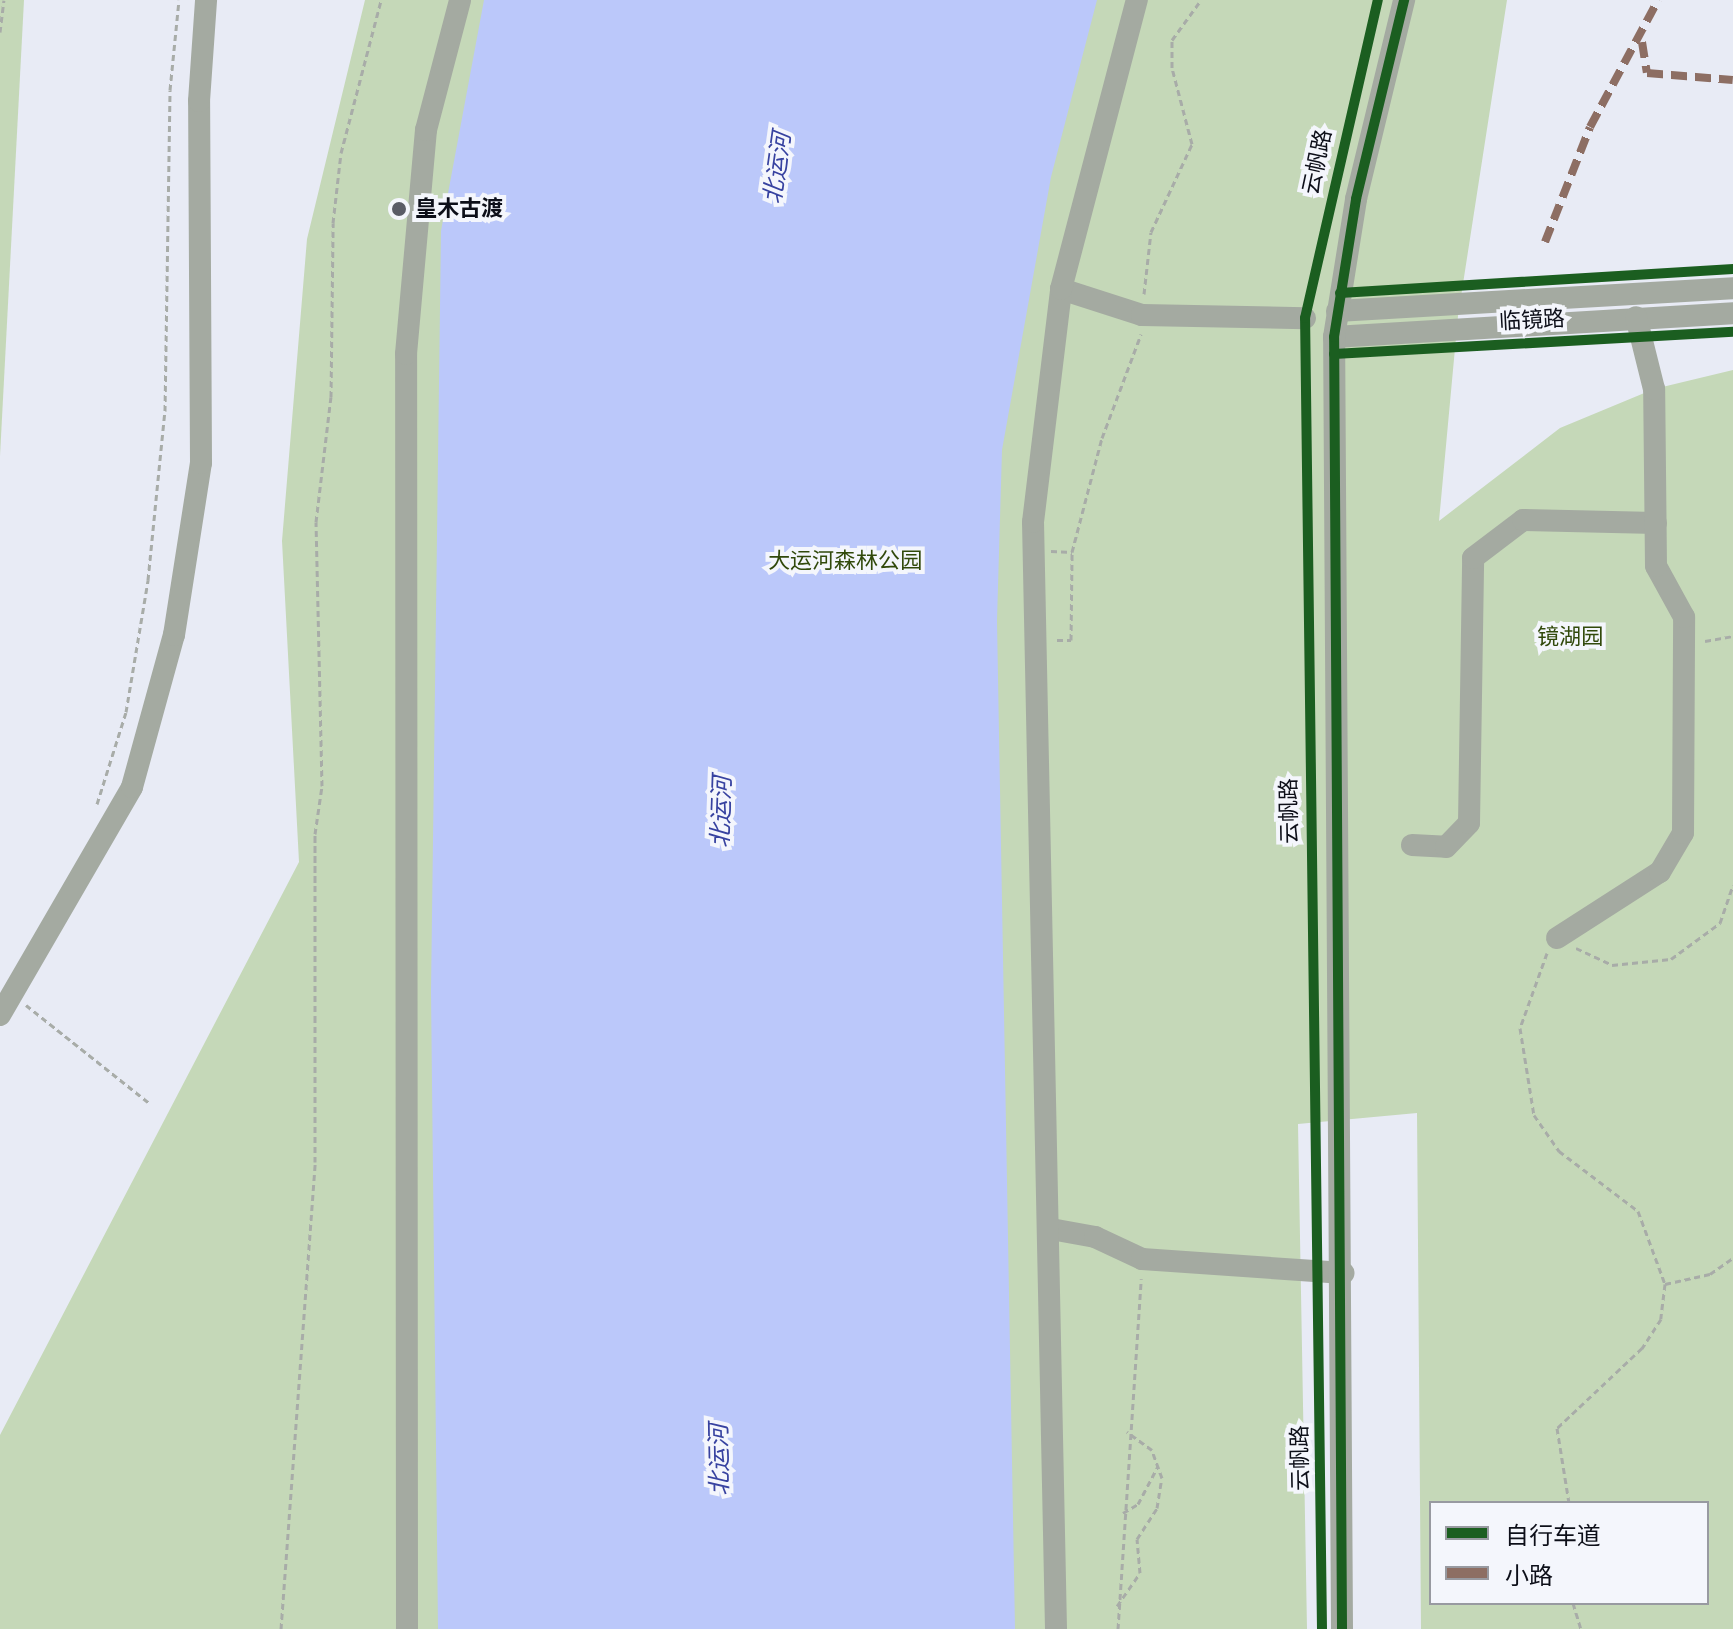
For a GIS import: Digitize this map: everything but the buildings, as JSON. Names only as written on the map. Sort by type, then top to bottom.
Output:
[{"type":"street","points":[[0,1015],[17,992],[132,787],[174,635],[201,463],[199,101],[206,0]]},
{"type":"street","points":[[407,1629],[406,354],[426,130],[460,0]]},
{"type":"street","points":[[1056,1629],[1051,1229],[1033,522],[1061,289],[1137,0]]},
{"type":"street","name":"云帆路","points":[[1342,1629],[1344,1273],[1334,337],[1404,0]]},
{"type":"street","name":"临镜路","points":[[1337,311],[1733,288]]},
{"type":"street","points":[[1061,289],[1142,315],[1305,318]]},
{"type":"street","name":"临镜路","points":[[1334,337],[1733,313]]},
{"type":"street","points":[[1557,938],[1676,854],[1683,833],[1684,617],[1656,566],[1654,389],[1636,317]]},
{"type":"street","points":[[1412,845],[1446,847],[1469,823],[1473,558],[1523,520],[1656,523]]},
{"type":"street","points":[[1051,1229],[1095,1237],[1142,1259],[1344,1273]]},
{"type":"path","points":[[0,32],[4,0]]},
{"type":"path","points":[[97,804],[126,712],[148,580],[165,411],[170,90],[179,0]]},
{"type":"path","points":[[281,1629],[315,1162],[315,834],[322,786],[316,522],[331,397],[333,223],[341,153],[381,0]]},
{"type":"path","points":[[1685,644],[1733,636]]},
{"type":"path","points":[[1569,1501],[1557,1428],[1642,1348],[1661,1319],[1665,1284],[1638,1211],[1559,1151],[1534,1115],[1520,1028],[1527,993],[1557,938],[1612,965],[1671,959],[1720,923],[1733,885]]},
{"type":"path","points":[[17,992],[38,1019],[149,1103]]},
{"type":"path","points":[[1665,1284],[1710,1274],[1733,1258]]},
{"type":"path","points":[[1118,1629],[1127,1432],[1142,1259]]},
{"type":"path","points":[[1117,1606],[1140,1573],[1137,1539],[1157,1508],[1158,1466],[1152,1450],[1127,1432]]},
{"type":"path","points":[[1122,1514],[1138,1504],[1158,1466]]},
{"type":"path","points":[[1574,1605],[1581,1629]]},
{"type":"green space","points":[[0,0],[24,0],[0,456]]},
{"type":"green space","name":"大运河森林公园","points":[[365,0],[1507,0],[1458,316],[1439,521],[1560,428],[1654,389],[1733,370],[1733,1629],[1421,1629],[1417,1113],[1298,1124],[1307,1629],[0,1629],[0,1435],[299,862],[282,541],[307,239]]},
{"type":"water","name":"北运河","points":[[484,0],[1097,0],[1051,177],[1002,450],[997,621],[1015,1629],[438,1629],[431,992],[441,231]]},
{"type":"marked path","points":[[1545,242],[1590,127],[1658,0]]},
{"type":"marked path","points":[[1642,42],[1647,73],[1733,80]]},
{"type":"cycle path","points":[[1322,1629],[1305,318],[1378,0]]},
{"type":"cycle path","points":[[1342,1629],[1334,337],[1356,199],[1404,0]]},
{"type":"cycle path","points":[[1340,293],[1733,269]]},
{"type":"cycle path","points":[[1334,354],[1733,332]]},
{"type":"place","name":"皇木古渡","points":[[399,209]]},
{"type":"park label","name":"镜湖园","points":[[1570,637]]}]
